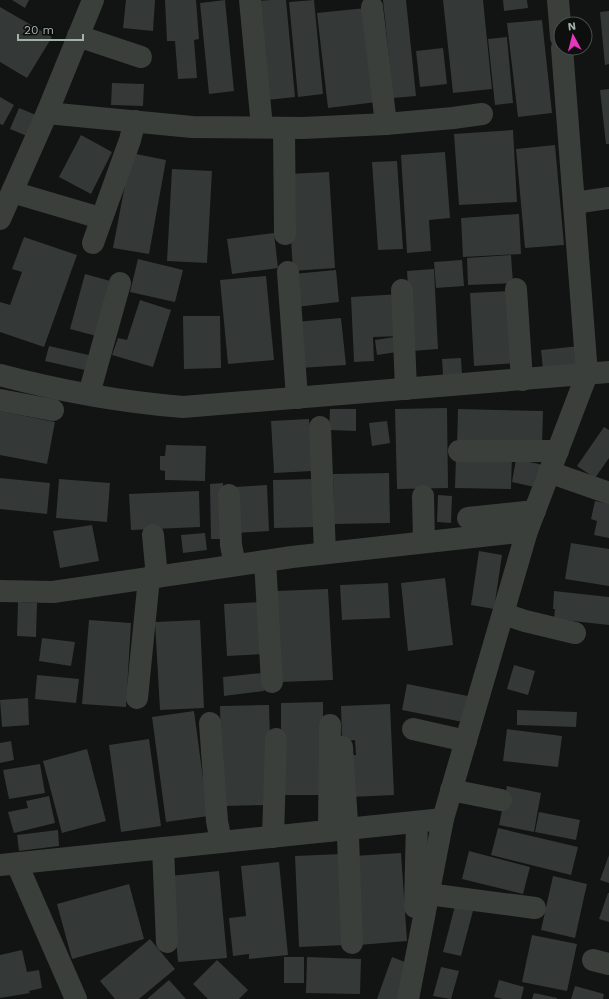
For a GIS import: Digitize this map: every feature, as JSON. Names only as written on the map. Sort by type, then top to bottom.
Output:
[{"type":"street","points":[[0,219],[47,113],[93,0]]},
{"type":"street","points":[[250,0],[262,127]]},
{"type":"street","points":[[558,0],[559,16]]},
{"type":"street","points":[[372,7],[386,124]]},
{"type":"street","points":[[78,36],[141,57]]},
{"type":"street","points":[[408,999],[443,819],[451,790],[504,614],[527,531],[587,374],[563,56]]},
{"type":"street","points":[[47,113],[192,127],[284,128],[386,124],[482,114]]},
{"type":"street","points":[[93,243],[130,140],[135,121]]},
{"type":"street","points":[[284,128],[285,234]]},
{"type":"street","points":[[12,192],[90,215]]},
{"type":"street","points":[[574,203],[609,198]]},
{"type":"street","points":[[280,274],[291,399]]},
{"type":"street","points":[[89,394],[120,283]]},
{"type":"street","points":[[516,289],[522,380]]},
{"type":"street","points":[[402,290],[406,389]]},
{"type":"street","points":[[0,375],[30,383],[89,394],[139,403],[183,408],[609,372]]},
{"type":"street","points":[[0,400],[53,410]]},
{"type":"street","points":[[320,427],[325,553]]},
{"type":"street","points":[[459,451],[558,451]]},
{"type":"street","points":[[549,472],[609,492]]},
{"type":"street","points":[[228,495],[231,544],[235,565]]},
{"type":"street","points":[[422,496],[424,542]]},
{"type":"street","points":[[468,518],[535,511]]},
{"type":"street","points":[[0,591],[53,592],[325,553],[527,531]]},
{"type":"street","points":[[137,698],[148,588],[153,577],[153,535]]},
{"type":"street","points":[[265,561],[272,682]]},
{"type":"street","points":[[504,614],[525,621],[575,633]]},
{"type":"street","points":[[210,723],[217,821],[221,842]]},
{"type":"street","points":[[330,725],[338,830],[352,943]]},
{"type":"street","points":[[413,729],[466,741]]},
{"type":"street","points":[[273,837],[276,739]]},
{"type":"street","points":[[338,830],[342,747]]},
{"type":"street","points":[[451,790],[501,800]]},
{"type":"street","points":[[76,999],[8,865],[443,819]]},
{"type":"street","points":[[414,934],[417,822]]},
{"type":"street","points":[[163,848],[167,942]]},
{"type":"street","points":[[428,894],[535,908]]},
{"type":"building","points":[[12,0],[29,0],[25,8]]},
{"type":"building","points":[[126,0],[155,0],[153,31],[123,28]]},
{"type":"building","points":[[165,0],[196,0],[199,39],[194,40],[197,78],[178,79],[175,41],[167,41]]},
{"type":"building","points":[[225,0],[234,91],[209,94],[200,3]]},
{"type":"building","points":[[286,0],[295,97],[267,100],[257,1]]},
{"type":"building","points":[[314,0],[323,94],[298,97],[289,2]]},
{"type":"building","points":[[383,0],[406,0],[416,96],[393,98]]},
{"type":"building","points":[[443,0],[483,0],[492,89],[453,93]]},
{"type":"building","points":[[503,0],[527,0],[528,8],[504,11]]},
{"type":"building","points":[[0,7],[52,37],[27,78],[0,62]]},
{"type":"building","points":[[366,8],[377,102],[328,108],[317,13]]},
{"type":"building","points":[[609,11],[609,64],[605,65],[600,12]]},
{"type":"building","points":[[542,20],[552,113],[518,117],[507,23]]},
{"type":"building","points":[[507,37],[513,103],[495,105],[488,39]]},
{"type":"building","points":[[443,48],[447,84],[420,87],[416,51]]},
{"type":"building","points":[[112,83],[144,84],[143,106],[111,105]]},
{"type":"building","points":[[609,89],[609,144],[606,144],[600,90]]},
{"type":"building","points":[[0,97],[14,105],[3,125],[0,124]]},
{"type":"building","points":[[19,108],[36,115],[27,136],[10,129]]},
{"type":"building","points":[[513,130],[517,202],[459,205],[454,134]]},
{"type":"building","points":[[81,135],[112,152],[91,194],[59,177]]},
{"type":"building","points":[[555,145],[564,245],[525,248],[516,149]]},
{"type":"building","points":[[445,152],[450,218],[429,220],[431,251],[407,253],[401,155]]},
{"type":"building","points":[[131,153],[166,160],[149,254],[113,248]]},
{"type":"building","points":[[397,161],[403,249],[378,250],[372,162]]},
{"type":"building","points":[[172,169],[212,171],[207,263],[167,261]]},
{"type":"building","points":[[329,172],[335,268],[293,271],[287,174]]},
{"type":"building","points":[[519,214],[521,254],[463,257],[461,218]]},
{"type":"building","points":[[274,233],[278,268],[232,274],[227,239]]},
{"type":"building","points":[[24,237],[77,255],[44,347],[0,332],[0,302],[10,305],[22,272],[12,269]]},
{"type":"building","points":[[511,255],[513,283],[468,285],[467,258]]},
{"type":"building","points":[[138,259],[183,270],[175,302],[130,292]]},
{"type":"building","points":[[462,260],[464,286],[436,288],[434,262]]},
{"type":"building","points":[[434,269],[438,349],[412,351],[407,271]]},
{"type":"building","points":[[336,270],[339,302],[296,307],[293,274]]},
{"type":"building","points":[[85,274],[114,282],[100,337],[70,329]]},
{"type":"building","points":[[266,276],[274,360],[228,364],[220,280]]},
{"type":"building","points":[[512,291],[516,363],[474,366],[470,293]]},
{"type":"building","points":[[401,294],[403,336],[373,337],[374,361],[354,362],[351,297]]},
{"type":"building","points":[[140,300],[171,310],[153,367],[112,355],[118,338],[127,340]]},
{"type":"building","points":[[183,316],[220,316],[221,368],[184,369]]},
{"type":"building","points":[[341,318],[346,365],[300,368],[295,322]]},
{"type":"building","points":[[395,337],[397,352],[377,355],[375,340]]},
{"type":"building","points":[[49,346],[93,356],[89,371],[45,361]]},
{"type":"building","points":[[580,346],[581,365],[543,369],[541,350]]},
{"type":"building","points":[[461,358],[462,374],[443,375],[442,359]]},
{"type":"building","points":[[447,408],[448,488],[397,489],[395,409]]},
{"type":"building","points":[[330,409],[356,409],[356,431],[329,430]]},
{"type":"building","points":[[458,409],[543,411],[542,448],[457,446]]},
{"type":"building","points":[[0,411],[55,422],[47,464],[0,455]]},
{"type":"building","points":[[309,419],[312,471],[274,473],[271,421]]},
{"type":"building","points":[[387,421],[390,443],[372,446],[369,423]]},
{"type":"building","points":[[604,427],[609,430],[609,458],[595,478],[577,466]]},
{"type":"building","points":[[166,445],[206,446],[205,481],[165,480],[165,471],[160,470],[160,456],[165,456]]},
{"type":"building","points":[[456,455],[512,456],[511,489],[455,488]]},
{"type":"building","points":[[516,459],[543,465],[539,488],[512,482]]},
{"type":"building","points":[[389,473],[390,523],[334,524],[333,474]]},
{"type":"building","points":[[0,478],[50,483],[47,514],[0,509]]},
{"type":"building","points":[[59,479],[110,483],[107,522],[56,518]]},
{"type":"building","points":[[315,479],[316,527],[274,528],[273,480]]},
{"type":"building","points":[[223,483],[224,539],[211,539],[210,484]]},
{"type":"building","points":[[267,485],[269,531],[236,533],[234,487]]},
{"type":"building","points":[[199,491],[200,527],[131,530],[129,494]]},
{"type":"building","points":[[438,495],[452,496],[451,523],[437,522]]},
{"type":"building","points":[[595,501],[609,504],[609,538],[594,535],[597,521],[591,519]]},
{"type":"building","points":[[92,525],[99,561],[60,568],[53,531]]},
{"type":"building","points":[[205,533],[207,550],[183,553],[181,535]]},
{"type":"building","points":[[571,543],[609,549],[609,586],[565,579]]},
{"type":"building","points":[[479,551],[502,555],[494,609],[471,605]]},
{"type":"building","points":[[445,578],[453,645],[408,651],[401,583]]},
{"type":"building","points":[[388,583],[390,618],[342,620],[340,585]]},
{"type":"building","points":[[328,589],[333,680],[280,682],[276,591]]},
{"type":"building","points":[[554,591],[609,597],[609,625],[554,619]]},
{"type":"building","points":[[18,602],[37,603],[36,637],[17,636]]},
{"type":"building","points":[[261,602],[264,654],[227,656],[224,604]]},
{"type":"building","points":[[89,620],[131,623],[126,707],[82,704]]},
{"type":"building","points":[[200,620],[204,708],[160,710],[155,622]]},
{"type":"building","points":[[42,638],[75,642],[71,666],[39,661]]},
{"type":"building","points":[[514,665],[535,671],[528,695],[507,689]]},
{"type":"building","points":[[262,673],[264,691],[224,696],[223,677]]},
{"type":"building","points":[[37,675],[79,679],[76,703],[35,699]]},
{"type":"building","points":[[407,684],[468,696],[463,722],[402,710]]},
{"type":"building","points":[[28,698],[29,725],[2,727],[0,700]]},
{"type":"building","points":[[323,702],[324,795],[281,795],[281,703]]},
{"type":"building","points":[[390,704],[394,795],[350,797],[348,755],[356,755],[355,740],[342,741],[341,706]]},
{"type":"building","points":[[269,705],[272,805],[222,806],[220,706]]},
{"type":"building","points":[[517,710],[577,712],[576,727],[517,725]]},
{"type":"building","points":[[194,711],[208,816],[166,822],[152,717]]},
{"type":"building","points":[[507,729],[562,736],[558,767],[503,761]]},
{"type":"building","points":[[149,739],[161,826],[121,832],[109,745]]},
{"type":"building","points":[[11,741],[14,760],[0,763],[0,743]]},
{"type":"building","points":[[87,749],[106,821],[62,833],[43,761]]},
{"type":"building","points":[[40,764],[45,793],[9,799],[3,770]]},
{"type":"building","points":[[507,786],[541,793],[534,832],[499,825]]},
{"type":"building","points":[[49,796],[55,823],[14,833],[8,812],[28,808],[26,801]]},
{"type":"building","points":[[539,812],[580,820],[576,840],[535,832]]},
{"type":"building","points":[[498,828],[578,847],[571,875],[491,855]]},
{"type":"building","points":[[58,830],[59,846],[19,851],[17,835]]},
{"type":"building","points":[[469,851],[530,867],[523,894],[462,879]]},
{"type":"building","points":[[401,853],[407,941],[359,945],[354,856]]},
{"type":"building","points":[[342,854],[346,945],[299,947],[295,856]]},
{"type":"building","points":[[609,855],[609,883],[600,880]]},
{"type":"building","points":[[279,862],[288,955],[249,959],[249,954],[233,956],[229,918],[246,916],[241,866]]},
{"type":"building","points":[[219,871],[227,958],[178,962],[170,876]]},
{"type":"building","points":[[553,876],[587,884],[575,938],[541,930]]},
{"type":"building","points":[[129,884],[144,939],[72,959],[57,904]]},
{"type":"building","points":[[609,893],[609,922],[599,919]]},
{"type":"building","points":[[456,902],[474,907],[461,956],[443,952]]},
{"type":"building","points":[[532,935],[577,944],[567,991],[522,982]]},
{"type":"building","points":[[150,939],[175,969],[139,999],[115,999],[100,981]]},
{"type":"building","points":[[22,950],[27,972],[39,970],[42,988],[29,991],[30,993],[0,998],[0,955]]},
{"type":"building","points":[[284,957],[304,957],[304,983],[284,983]]},
{"type":"building","points":[[307,957],[361,959],[360,994],[306,993]]},
{"type":"building","points":[[392,957],[410,964],[397,999],[377,999]]},
{"type":"building","points":[[217,960],[248,990],[239,999],[208,999],[193,984]]},
{"type":"building","points":[[441,967],[459,971],[451,999],[433,996]]},
{"type":"building","points":[[169,980],[186,999],[147,999]]},
{"type":"building","points":[[499,980],[524,987],[521,999],[503,999],[494,997]]},
{"type":"building","points":[[575,986],[604,994],[603,999],[571,999]]},
{"type":"building","points":[[534,993],[557,998],[557,999],[532,999]]}]
